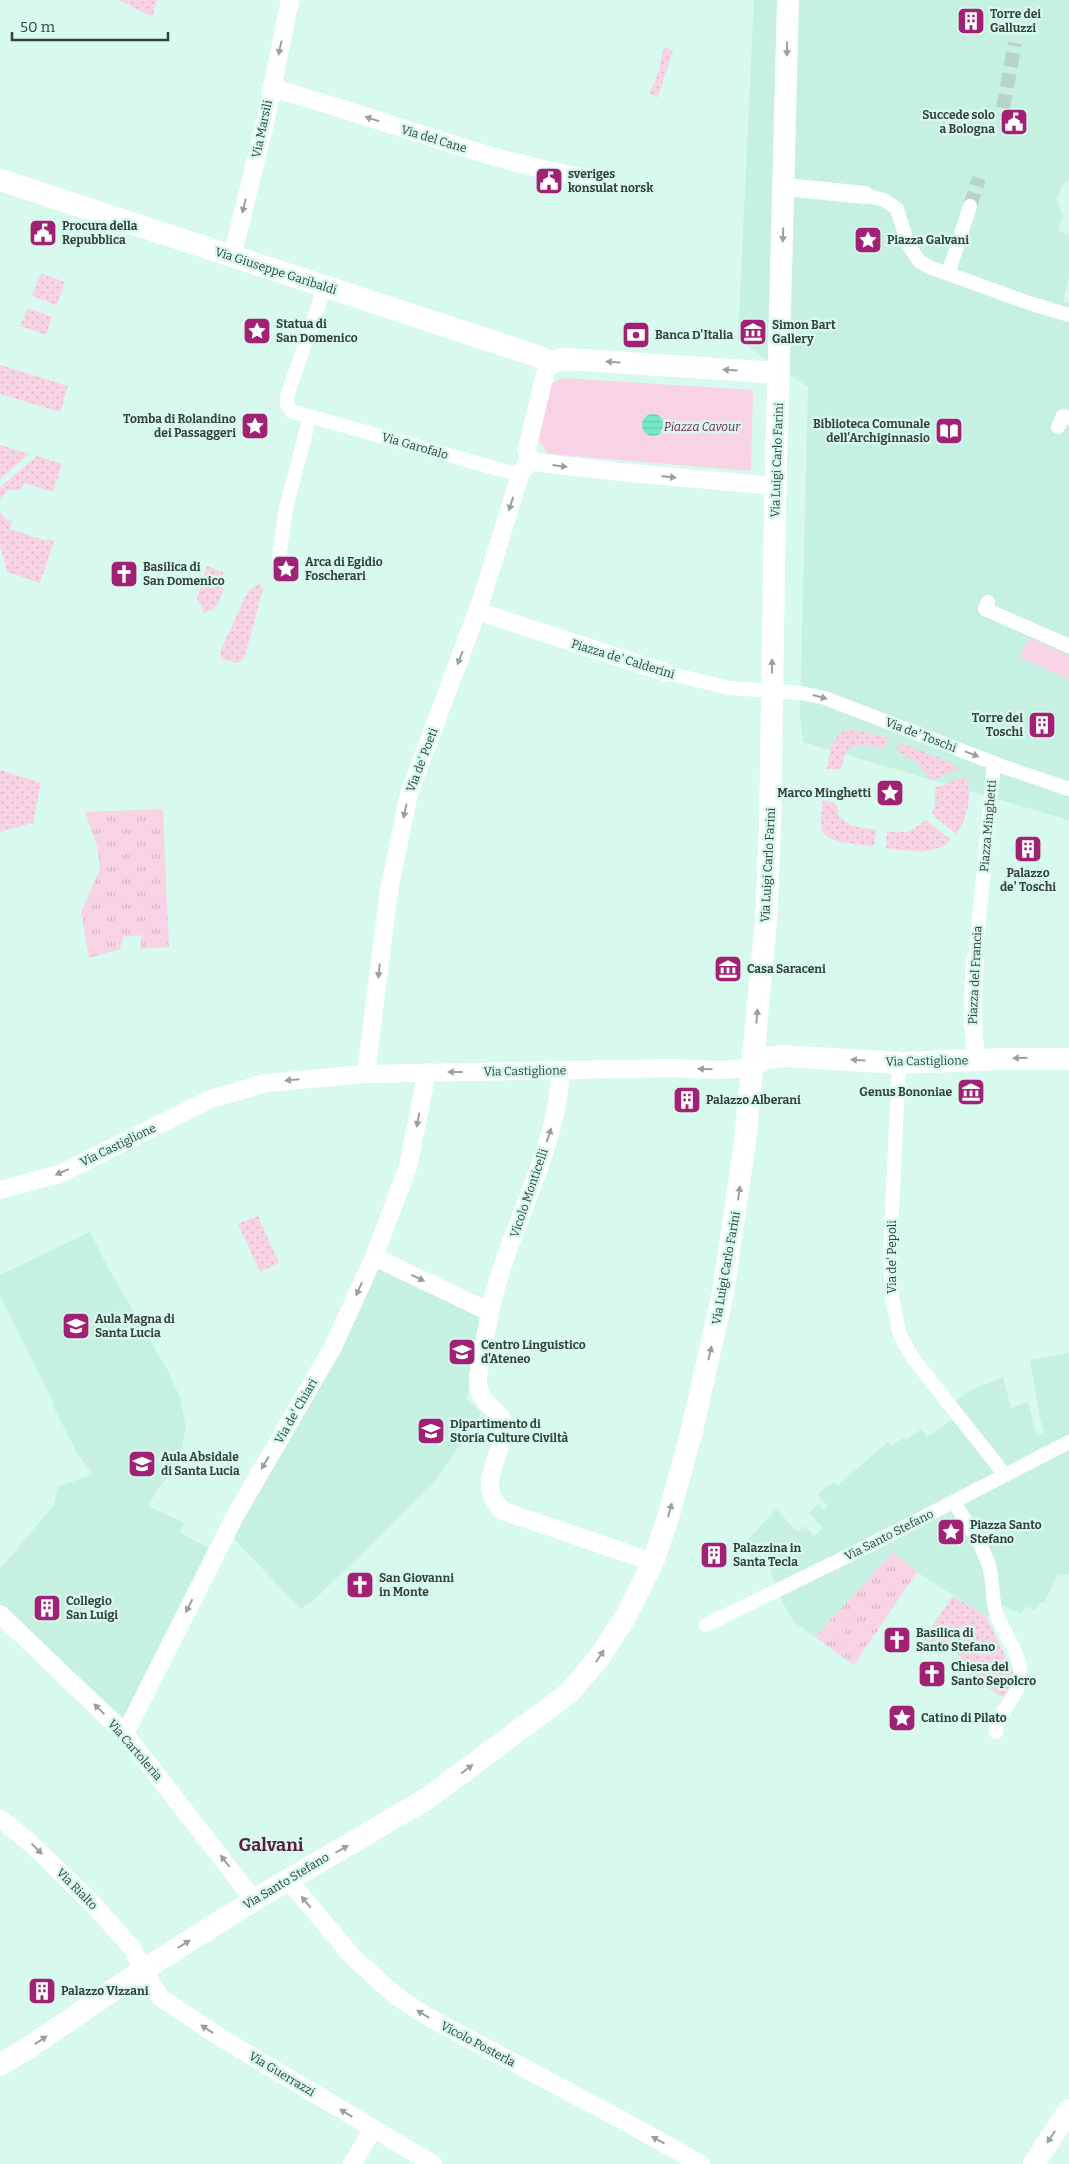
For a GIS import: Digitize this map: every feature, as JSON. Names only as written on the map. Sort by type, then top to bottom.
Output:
[{"type":"street","name":"Via Marsili","points":[[232,257],[265,123],[290,0]]},
{"type":"street","name":"Via Luigi Carlo Farini","points":[[569,1694],[598,1659],[626,1616],[653,1562],[668,1518],[692,1430],[723,1293],[740,1188],[753,1065],[768,888],[788,0]]},
{"type":"street","name":"Via del Cane","points":[[271,88],[474,151],[568,175],[599,180]]},
{"type":"street","name":"Via Giuseppe Garibaldi","points":[[0,180],[461,330],[540,357],[551,363]]},
{"type":"street","points":[[785,186],[865,195],[890,202],[896,208],[913,254],[929,267],[1069,315]]},
{"type":"street","points":[[948,274],[970,206]]},
{"type":"street","name":"Via Garofalo","points":[[325,286],[287,396],[287,404],[291,411],[520,475]]},
{"type":"street","points":[[776,486],[541,464],[529,459],[529,443],[545,374],[551,363],[562,359],[779,373]]},
{"type":"street","points":[[279,556],[286,508],[310,416]]},
{"type":"street","points":[[1058,427],[1063,416],[1069,418]]},
{"type":"street","name":"Via de' Poeti","points":[[366,1074],[389,890],[408,794],[477,611],[520,475],[529,459]]},
{"type":"street","points":[[988,602],[985,609],[1069,646]]},
{"type":"street","name":"Piazza de' Calderini","points":[[477,611],[628,662],[667,673],[730,688],[771,692]]},
{"type":"street","name":"Via de' Toschi","points":[[771,692],[801,693],[825,698],[994,763],[1069,789]]},
{"type":"street","name":"Piazza Minghetti","points":[[982,889],[994,763]]},
{"type":"street","name":"Piazza del Francia","points":[[976,1060],[972,1040],[972,1014],[974,960],[982,889]]},
{"type":"street","name":"Via Castiglione","points":[[0,1190],[59,1174],[211,1099],[266,1083],[366,1074],[427,1072],[675,1068],[725,1070],[742,1068],[766,1058],[783,1056],[899,1063],[1069,1059]]},
{"type":"street","name":"Via de' Pepoli","points":[[899,1063],[890,1253],[892,1298],[900,1335],[912,1357],[1005,1476]]},
{"type":"street","name":"Vicolo Monticelli","points":[[561,1071],[554,1118],[522,1217],[500,1274],[490,1312],[478,1377],[481,1395],[504,1421],[505,1431],[489,1482],[490,1494],[496,1504],[503,1510],[653,1562]]},
{"type":"street","name":"Via de' Chiari","points":[[125,1734],[235,1516],[333,1347],[374,1257],[408,1168],[427,1072]]},
{"type":"street","points":[[374,1257],[490,1312]]},
{"type":"street","name":"Via Santo Stefano","points":[[706,1625],[954,1502],[1069,1442]]},
{"type":"street","points":[[954,1502],[989,1566],[996,1614],[1011,1645],[1020,1673],[1020,1682],[998,1723],[996,1732]]},
{"type":"street","name":"Via Cartoleria","points":[[0,1614],[125,1734],[254,1900]]},
{"type":"street","name":"Via Santo Stefano","points":[[0,2065],[143,1970],[254,1900],[428,1798],[569,1694]]},
{"type":"street","name":"Via Rialto","points":[[0,1818],[30,1843],[90,1901],[132,1948],[143,1970]]},
{"type":"street","name":"Vicolo Posterla","points":[[288,1880],[353,1957],[401,2000],[430,2018],[701,2164]]},
{"type":"street","name":"Via Guerrazzi","points":[[143,1970],[160,1997],[192,2019],[433,2164]]},
{"type":"street","points":[[1034,2164],[1069,2110]]},
{"type":"street","points":[[352,2164],[373,2129]]},
{"type":"shaded area","points":[[754,0],[1069,0],[1069,180],[1061,187],[1057,199],[1063,216],[1058,231],[1069,235],[1069,278],[1063,301],[1069,303],[1069,820],[803,742],[800,714],[808,387],[738,340]]},
{"type":"shaded area","points":[[653,414],[661,417],[664,425],[661,433],[653,436],[645,433],[642,425],[645,417]]},
{"type":"shaded area","points":[[90,1232],[106,1264],[168,1371],[180,1397],[186,1427],[179,1463],[155,1493],[149,1506],[184,1523],[180,1533],[213,1550],[125,1719],[0,1606],[0,1569],[54,1505],[58,1487],[93,1474],[76,1451],[0,1296],[0,1275]]},
{"type":"shaded area","name":"San Giovanni in Monte","points":[[377,1265],[480,1315],[467,1399],[481,1413],[434,1483],[312,1602],[301,1609],[232,1537]]},
{"type":"shaded area","points":[[1069,1353],[1069,1575],[1065,1573],[1063,1576],[1058,1574],[1044,1603],[1040,1602],[1035,1611],[1026,1606],[1021,1614],[1004,1606],[1000,1610],[986,1616],[917,1572],[893,1552],[815,1637],[794,1622],[783,1603],[769,1566],[761,1568],[741,1548],[776,1509],[798,1532],[805,1526],[814,1536],[823,1528],[809,1513],[819,1504],[824,1510],[828,1506],[817,1494],[834,1482],[838,1485],[888,1442],[891,1446],[904,1437],[906,1440],[921,1429],[927,1437],[953,1419],[1000,1458],[954,1402],[973,1389],[1003,1377],[1011,1408],[1028,1402],[1037,1436],[1044,1432],[1030,1360]]},
{"type":"green space","points":[[119,0],[157,0],[152,17]]},
{"type":"green space","points":[[664,47],[673,50],[658,97],[649,94],[658,74]]},
{"type":"green space","points":[[41,273],[65,282],[57,305],[32,296]]},
{"type":"green space","points":[[28,308],[52,317],[46,335],[20,326]]},
{"type":"green space","points":[[0,365],[68,386],[60,412],[0,394]]},
{"type":"green space","name":"Piazza Cavour","points":[[562,378],[753,390],[751,471],[548,454],[537,438],[551,384]]},
{"type":"green space","points":[[0,445],[29,454],[0,479]]},
{"type":"green space","points":[[37,456],[62,464],[53,492],[24,483],[21,490],[8,490],[0,499],[0,487]]},
{"type":"green space","points":[[0,512],[5,519],[12,521],[10,529],[47,541],[48,539],[54,541],[40,583],[7,572],[0,544]]},
{"type":"green space","points":[[207,566],[223,572],[223,585],[221,597],[215,607],[203,613],[197,599]]},
{"type":"green space","points":[[260,583],[263,589],[245,656],[238,663],[222,659],[220,656],[221,650],[248,591]]},
{"type":"green space","points":[[1029,637],[1069,656],[1069,680],[1020,657]]},
{"type":"green space","points":[[849,729],[887,737],[885,749],[864,745],[854,746],[846,753],[841,769],[827,769],[834,740]]},
{"type":"green space","points":[[899,742],[952,763],[959,769],[931,781],[917,762],[897,752]]},
{"type":"green space","points":[[0,770],[41,783],[33,823],[0,832]]},
{"type":"green space","points":[[965,776],[969,790],[968,806],[964,821],[956,834],[932,814],[935,804],[935,788]]},
{"type":"green space","points":[[823,800],[836,804],[839,817],[852,826],[876,830],[874,846],[846,843],[826,836],[821,824]]},
{"type":"green space","points":[[163,809],[169,947],[141,949],[141,935],[123,937],[120,949],[89,958],[81,912],[100,869],[97,845],[85,812]]},
{"type":"green space","points":[[926,820],[951,840],[937,849],[928,851],[886,848],[887,832],[908,832]]},
{"type":"green space","points":[[258,1216],[279,1263],[260,1272],[238,1224]]},
{"type":"green space","points":[[893,1552],[917,1572],[854,1665],[815,1637]]},
{"type":"green space","points":[[953,1596],[986,1616],[1015,1677],[1004,1698],[962,1671],[961,1657],[940,1643],[917,1648]]},
{"type":"green space","points":[[844,1616],[849,1620],[841,1629],[845,1632],[837,1642],[828,1635]]},
{"type":"green space","points":[[863,1629],[868,1633],[854,1653],[844,1646],[850,1637],[855,1640]]},
{"type":"tunnel","points":[[1003,108],[1015,43]]},
{"type":"tunnel","points":[[970,206],[979,178]]},
{"type":"place","name":"Torre dei Galluzzi","points":[[971,21]]},
{"type":"place","name":"Succede solo a Bologna","points":[[1014,122]]},
{"type":"place","name":"sveriges konsulat norsk","points":[[549,181]]},
{"type":"place","name":"Procura della Repubblica","points":[[43,233]]},
{"type":"place","name":"Piazza Galvani","points":[[868,240]]},
{"type":"place","name":"Statua di San Domenico","points":[[257,331]]},
{"type":"place","name":"Simon Bart Gallery","points":[[753,332]]},
{"type":"place","name":"Banca D'Italia","points":[[636,335]]},
{"type":"place","name":"Tomba di Rolandino dei Passaggeri","points":[[255,426]]},
{"type":"place","name":"Biblioteca Comunale dell'Archiginnasio","points":[[949,431]]},
{"type":"place","name":"Arca di Egidio Foscherari","points":[[286,569]]},
{"type":"place","name":"Basilica di San Domenico","points":[[124,574]]},
{"type":"place","name":"Torre dei Toschi","points":[[1042,725]]},
{"type":"place","name":"Marco Minghetti","points":[[890,793]]},
{"type":"place","name":"Palazzo de' Toschi","points":[[1028,849]]},
{"type":"place","name":"Casa Saraceni","points":[[728,969]]},
{"type":"place","name":"Genus Bononiae","points":[[971,1092]]},
{"type":"place","name":"Palazzo Alberani","points":[[687,1100]]},
{"type":"place","name":"Aula Magna di Santa Lucia","points":[[76,1326]]},
{"type":"place","name":"Centro Linguistico d'Ateneo","points":[[462,1352]]},
{"type":"place","name":"Dipartimento di Storia Culture Civiltà","points":[[431,1431]]},
{"type":"place","name":"Aula Absidale di Santa Lucia","points":[[142,1464]]},
{"type":"place","name":"Piazza Santo Stefano","points":[[951,1532]]},
{"type":"place","name":"Palazzina in Santa Tecla","points":[[714,1555]]},
{"type":"place","name":"San Giovanni in Monte","points":[[360,1585]]},
{"type":"place","name":"Collegio San Luigi","points":[[47,1608]]},
{"type":"place","name":"Basilica di Santo Stefano","points":[[897,1640]]},
{"type":"place","name":"Chiesa del Santo Sepolcro","points":[[932,1674]]},
{"type":"place","name":"Catino di Pilato","points":[[902,1718]]},
{"type":"place","name":"Palazzo Vizzani","points":[[42,1991]]},
{"type":"district","name":"Galvani","points":[[271,1845]]}]
